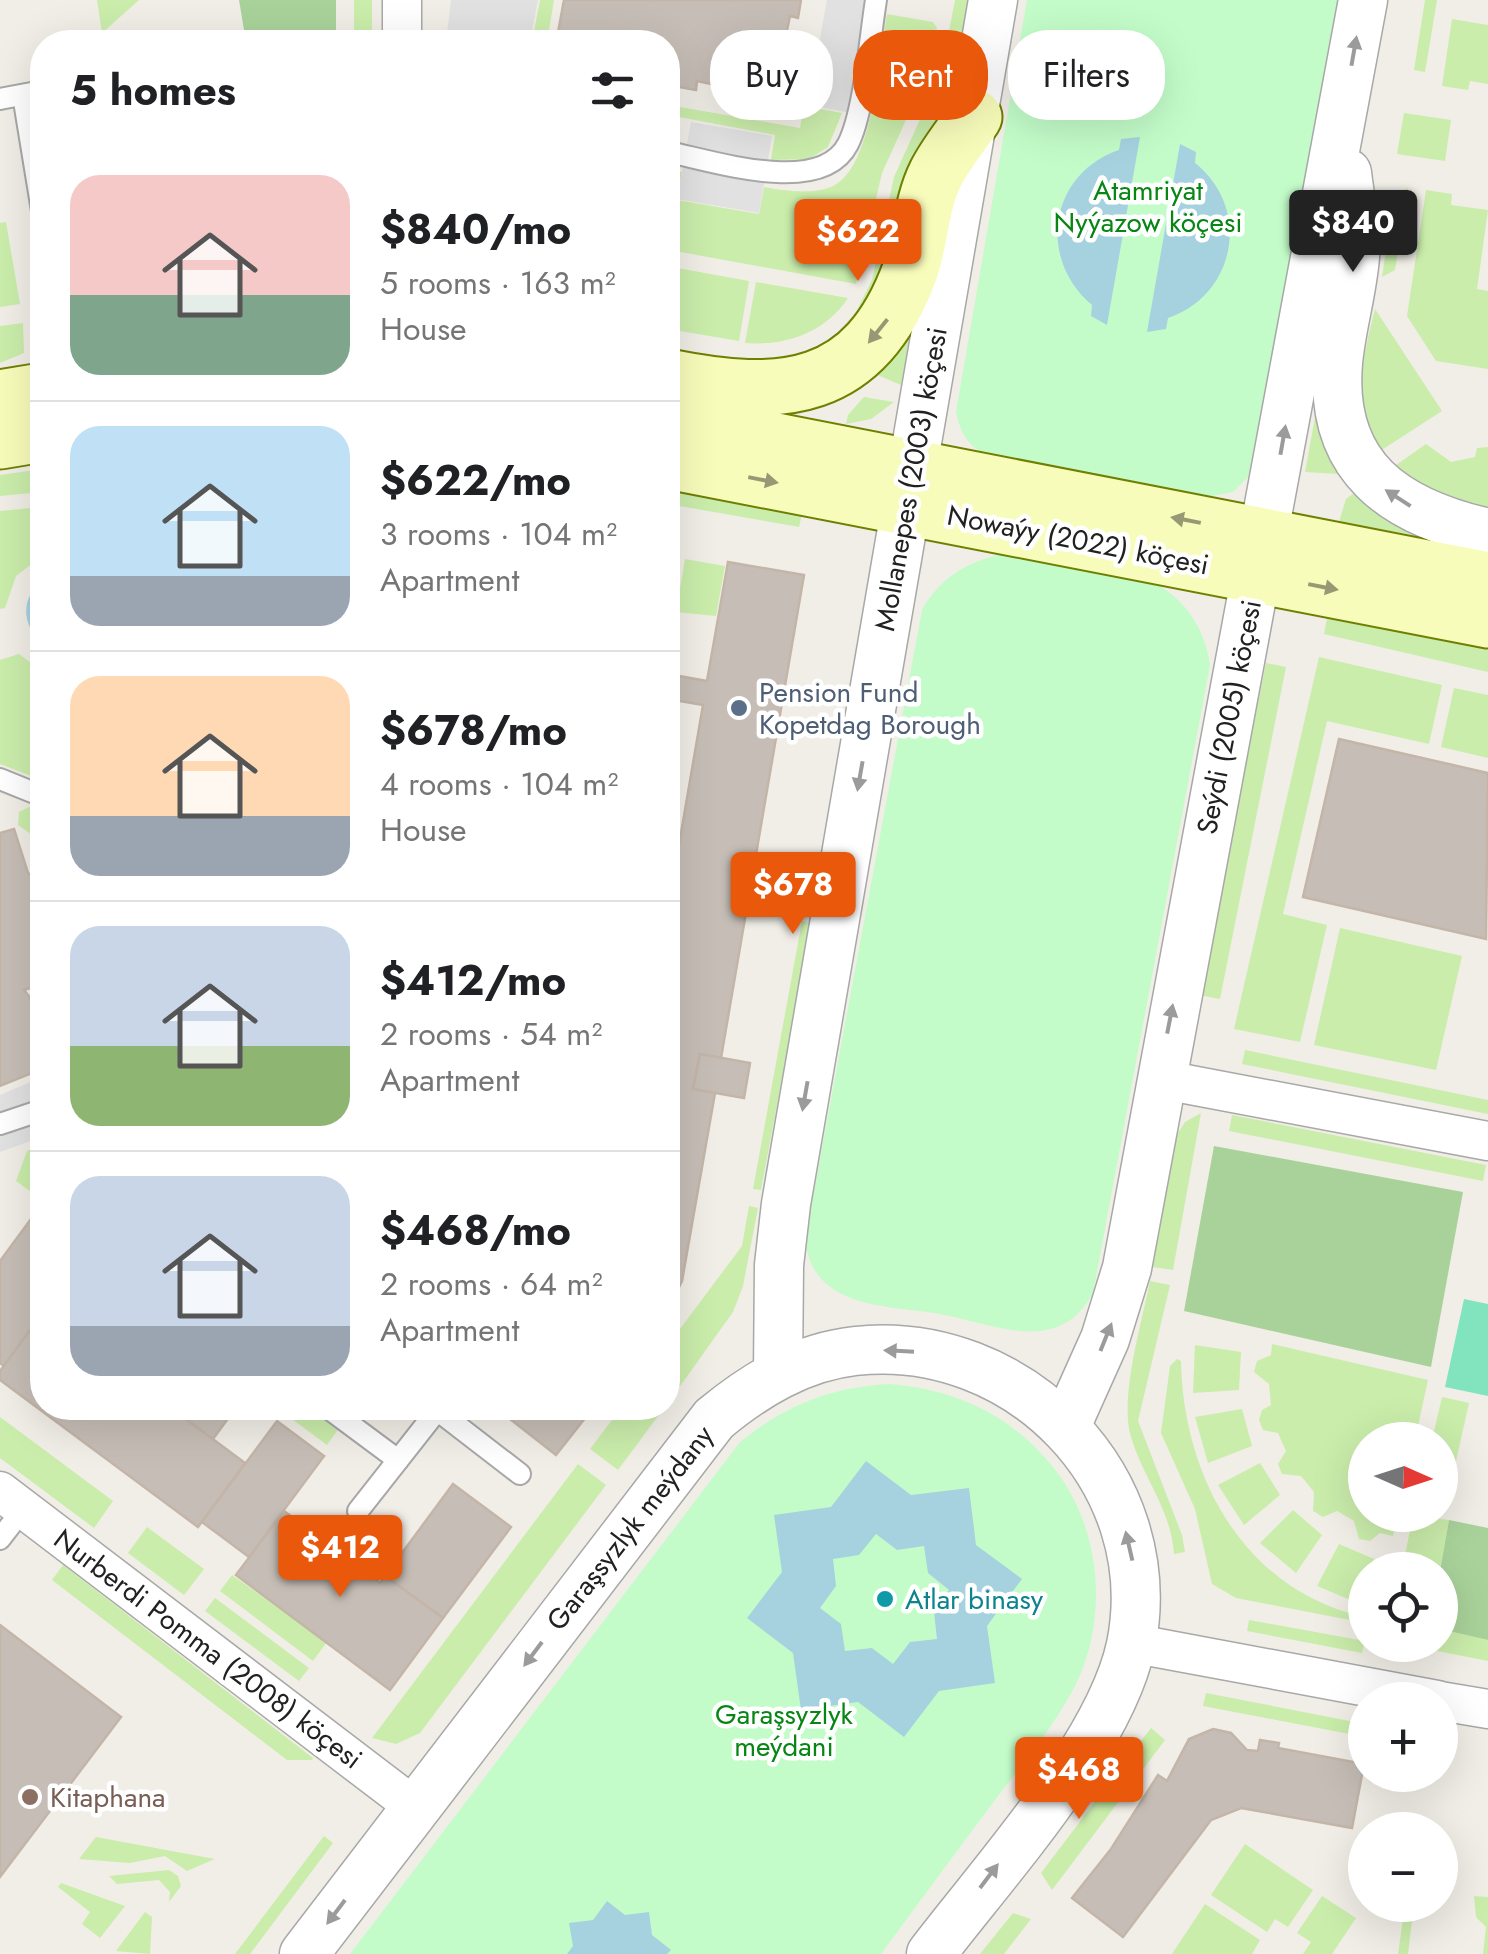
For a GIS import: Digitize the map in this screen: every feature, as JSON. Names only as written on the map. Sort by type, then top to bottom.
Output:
[{"type":"main road","points":[[680,380],[736,389],[786,389],[818,380],[848,362],[887,322],[912,266],[935,175],[972,120]]},
{"type":"main road","points":[[0,398],[30,393]]},
{"type":"main road","name":"Nowaýy (2022) köçesi","points":[[680,423],[910,488]]},
{"type":"main road","points":[[0,441],[30,436]]},
{"type":"main road","name":"Nowaýy (2022) köçesi","points":[[680,462],[910,488],[1262,555],[1488,580]]},
{"type":"main road","name":"Nowaýy (2022) köçesi","points":[[1262,555],[1488,620]]},
{"type":"street","points":[[402,0],[402,30]]},
{"type":"street","name":"Mollanepes (2003) köçesi","points":[[988,31],[993,0]]},
{"type":"street","name":"Seýdi (2005) köçesi","points":[[1066,1426],[1117,1308],[1242,635],[1262,555],[1363,0]]},
{"type":"street","name":"Mollanepes (2003) köçesi","points":[[778,1374],[779,1265],[786,1204],[973,120]]},
{"type":"street","points":[[1341,122],[1356,254],[1338,364],[1338,396],[1349,443],[1375,484],[1454,525],[1488,533]]},
{"type":"street","points":[[1159,1078],[1488,1141]]},
{"type":"street","name":"Garaşsyzlyk meýdany","points":[[304,1954],[714,1418],[778,1374],[852,1351],[930,1353],[1004,1378],[1066,1426],[1110,1490],[1133,1564],[1131,1643],[1106,1717],[931,1954]]},
{"type":"street","name":"Nurberdi Pomma (2008) köçesi","points":[[11,1500],[416,1808]]},
{"type":"street","points":[[1131,1643],[1348,1683]]},
{"type":"street","points":[[1458,1704],[1488,1709]]},
{"type":"lane","points":[[680,154],[786,173],[828,165],[840,156],[852,132],[876,0]]},
{"type":"lane","points":[[0,98],[30,93]]},
{"type":"lane","points":[[0,779],[30,791]]},
{"type":"lane","points":[[0,1124],[30,1114]]},
{"type":"lane","points":[[344,1420],[398,1460]]},
{"type":"lane","points":[[358,1512],[429,1420]]},
{"type":"lane","points":[[452,1420],[520,1474]]},
{"type":"lane","points":[[0,1539],[11,1500]]},
{"type":"green space","points":[[97,0],[139,0],[105,30],[102,30]]},
{"type":"green space","points":[[239,0],[336,0],[336,30],[244,30]]},
{"type":"green space","points":[[354,0],[372,0],[372,30],[354,30]]},
{"type":"green space","points":[[540,0],[554,0],[549,30],[534,30]]},
{"type":"green space","points":[[955,0],[970,0],[965,30],[949,30]]},
{"type":"green space","name":"Atamriyat Nyýazow köçesi","points":[[1027,0],[1341,0],[1261,464],[1233,492],[1212,496],[1005,462],[978,450],[962,432],[956,412],[1008,110],[1008,120],[1165,120],[1165,30],[1022,30]]},
{"type":"green space","points":[[1425,0],[1437,0],[1425,72],[1414,70]]},
{"type":"green space","points":[[887,14],[933,22],[937,28],[885,30]]},
{"type":"green space","points":[[1452,19],[1488,25],[1488,84],[1470,81],[1468,90],[1442,86]]},
{"type":"green space","points":[[680,107],[710,112],[710,120],[754,120],[800,128],[801,120],[833,120],[833,111],[842,113],[828,147],[809,159],[771,160],[775,135],[680,117]]},
{"type":"green space","points":[[1404,113],[1451,120],[1445,161],[1397,154]]},
{"type":"green space","points":[[869,120],[906,120],[882,173],[856,284],[680,252],[680,201],[759,214],[764,187],[817,191],[833,186],[847,175]]},
{"type":"green space","points":[[920,120],[936,120],[912,172],[876,302],[838,333],[856,312],[872,280],[894,177]]},
{"type":"green space","points":[[1408,188],[1395,270],[1382,277],[1394,196]]},
{"type":"green space","points":[[1426,190],[1452,194],[1451,205],[1488,210],[1477,289],[1488,291],[1488,369],[1436,361],[1407,316]]},
{"type":"green space","points":[[6,222],[20,304],[0,307],[0,223]]},
{"type":"green space","points":[[680,268],[749,281],[739,341],[680,331]]},
{"type":"green space","points":[[756,282],[848,298],[828,320],[803,335],[775,342],[745,343]]},
{"type":"green space","points":[[916,300],[901,385],[866,370]]},
{"type":"green space","points":[[1375,309],[1442,411],[1377,453],[1361,400],[1363,364]]},
{"type":"green space","points":[[23,323],[24,353],[0,363],[0,326]]},
{"type":"green space","points":[[864,397],[894,402],[871,419],[846,424],[848,415]]},
{"type":"green space","points":[[1317,406],[1341,472],[1337,474],[1305,472]]},
{"type":"green space","points":[[1426,444],[1451,462],[1475,457],[1477,448],[1488,447],[1488,511],[1448,500],[1389,470]]},
{"type":"green space","points":[[30,471],[30,493],[0,496],[0,475]]},
{"type":"green space","points":[[1357,491],[1418,536],[1339,522],[1346,499]]},
{"type":"green space","points":[[680,493],[802,514],[799,527],[680,506]]},
{"type":"green space","points":[[30,508],[30,565],[16,576],[5,608],[0,609],[0,511]]},
{"type":"green space","points":[[1009,553],[1150,580],[1173,595],[1198,626],[1210,665],[1093,1293],[1079,1313],[1062,1325],[1024,1331],[856,1300],[837,1292],[822,1279],[811,1262],[805,1239],[922,610],[938,588],[958,571]]},
{"type":"green space","points":[[685,559],[725,566],[716,616],[680,612]]},
{"type":"green space","points":[[1328,613],[1488,650],[1488,672],[1324,634]]},
{"type":"green space","points":[[19,654],[30,662],[30,775],[0,764],[0,660]]},
{"type":"green space","points":[[1319,657],[1442,685],[1429,744],[1327,721],[1283,914],[1327,925],[1300,1042],[1234,1029]]},
{"type":"green space","points":[[1266,663],[1286,667],[1220,999],[1199,995]]},
{"type":"green space","points":[[1454,688],[1488,695],[1488,758],[1441,747]]},
{"type":"green space","points":[[30,806],[30,834],[18,825],[19,812]]},
{"type":"green space","points":[[802,921],[811,923],[761,1190],[753,1189]]},
{"type":"green space","points":[[1340,928],[1462,956],[1436,1070],[1314,1045]]},
{"type":"green space","points":[[1245,1050],[1488,1100],[1488,1114],[1242,1064]]},
{"type":"green space","points":[[1201,1113],[1173,1270],[1153,1267],[1176,1136],[1185,1122]]},
{"type":"green space","points":[[1232,1115],[1486,1165],[1483,1181],[1229,1131]]},
{"type":"green space","points":[[1214,1146],[1463,1192],[1431,1367],[1184,1311]]},
{"type":"green space","points":[[30,1150],[30,1191],[16,1181]]},
{"type":"green space","points":[[749,1206],[758,1208],[743,1286],[733,1312],[680,1386],[680,1329],[742,1246]]},
{"type":"green space","points":[[1150,1281],[1170,1285],[1138,1421],[1182,1535],[1185,1552],[1174,1554],[1168,1523],[1136,1452],[1128,1421],[1133,1360]]},
{"type":"green space","points":[[1464,1299],[1488,1304],[1488,1396],[1445,1387]]},
{"type":"green space","points":[[1272,1344],[1428,1380],[1419,1422],[1348,1422],[1348,1517],[1337,1511],[1323,1517],[1313,1511],[1314,1492],[1301,1476],[1282,1474],[1278,1464],[1286,1451],[1278,1433],[1263,1430],[1259,1420],[1262,1410],[1271,1405],[1269,1384],[1254,1372],[1257,1361],[1271,1355]]},
{"type":"green space","points":[[1195,1345],[1241,1352],[1239,1390],[1193,1393]]},
{"type":"green space","points":[[1177,1359],[1181,1361],[1194,1446],[1208,1486],[1228,1522],[1254,1555],[1285,1582],[1322,1603],[1348,1611],[1348,1620],[1236,1598],[1212,1584],[1195,1509],[1161,1433],[1170,1366]]},
{"type":"green space","name":"Garaşsyzlyk meýdani","points":[[890,1384],[938,1392],[981,1408],[1037,1449],[1070,1492],[1083,1520],[1096,1580],[1091,1641],[1069,1697],[881,1954],[350,1954],[740,1442],[810,1400],[848,1389]]},
{"type":"green space","points":[[1442,1397],[1469,1403],[1458,1452],[1458,1422],[1436,1422]]},
{"type":"green space","points":[[1242,1409],[1252,1446],[1208,1463],[1195,1417]]},
{"type":"green space","points":[[0,1417],[113,1501],[94,1528],[0,1458]]},
{"type":"green space","points":[[293,1420],[328,1420],[339,1428],[327,1445]]},
{"type":"green space","points":[[612,1420],[655,1420],[618,1470],[590,1449]]},
{"type":"green space","points":[[1260,1463],[1280,1495],[1244,1525],[1218,1485]]},
{"type":"green space","points":[[578,1464],[606,1485],[420,1733],[396,1744],[372,1738]]},
{"type":"green space","points":[[1293,1510],[1322,1535],[1296,1573],[1260,1543]]},
{"type":"green space","points":[[1458,1522],[1488,1528],[1488,1640],[1458,1633],[1458,1552],[1443,1552],[1447,1532],[1458,1532]]},
{"type":"green space","points":[[147,1527],[204,1569],[184,1595],[128,1553]]},
{"type":"green space","points":[[1357,1532],[1394,1532],[1393,1536],[1380,1533],[1370,1541],[1359,1539]]},
{"type":"green space","points":[[1410,1532],[1447,1532],[1443,1552],[1406,1552]]},
{"type":"green space","points":[[1339,1544],[1358,1552],[1348,1552],[1348,1599],[1317,1586]]},
{"type":"green space","points":[[63,1565],[312,1760],[287,1760],[52,1580]]},
{"type":"green space","points":[[232,1575],[327,1642],[313,1661],[220,1591]]},
{"type":"green space","points":[[215,1598],[309,1668],[299,1681],[205,1611]]},
{"type":"green space","points":[[1249,1620],[1348,1638],[1348,1650],[1247,1631]]},
{"type":"green space","points":[[1458,1633],[1488,1640],[1488,1661],[1458,1655]]},
{"type":"green space","points":[[1206,1693],[1348,1721],[1348,1734],[1203,1706]]},
{"type":"green space","points":[[1151,1728],[1165,1740],[1052,1890],[1041,1873]]},
{"type":"green space","points":[[324,1836],[333,1843],[250,1954],[235,1954]]},
{"type":"green space","points":[[96,1837],[215,1859],[187,1871],[165,1856],[130,1863],[79,1859]]},
{"type":"green space","points":[[1245,1844],[1313,1890],[1288,1927],[1275,1919],[1267,1932],[1211,1895]]},
{"type":"green space","points":[[169,1870],[178,1876],[181,1886],[169,1902],[170,1892],[159,1880],[117,1884],[109,1876]]},
{"type":"green space","points":[[61,1883],[125,1906],[100,1938],[82,1924],[90,1912],[58,1887]]},
{"type":"green space","points":[[1322,1896],[1348,1913],[1348,1922],[1353,1922],[1332,1954],[1303,1954],[1311,1942],[1297,1933]]},
{"type":"green space","points":[[1474,1896],[1488,1897],[1488,1954],[1483,1954],[1486,1927],[1476,1917]]},
{"type":"green space","points":[[1205,1904],[1260,1940],[1252,1954],[1172,1954]]},
{"type":"green space","points":[[145,1912],[152,1917],[150,1954],[116,1951]]},
{"type":"green space","points":[[1013,1913],[1031,1919],[1004,1954],[980,1954]]},
{"type":"green space","points":[[1403,1922],[1412,1922],[1408,1954],[1398,1954]]},
{"type":"shaded area","points":[[451,0],[538,0],[532,30],[447,30]]},
{"type":"shaded area","points":[[827,0],[887,0],[882,30],[853,30],[853,113],[833,110],[833,30],[822,30]]},
{"type":"shaded area","points":[[691,122],[772,136],[759,213],[680,200]]},
{"type":"shaded area","points":[[30,1082],[30,1141],[0,1152],[0,1095]]},
{"type":"water","points":[[1140,137],[1107,325],[1091,316],[1092,305],[1074,286],[1063,265],[1059,219],[1065,197],[1078,178],[1095,162],[1119,150],[1121,139]]},
{"type":"water","points":[[1180,144],[1196,152],[1195,163],[1213,182],[1224,203],[1228,249],[1209,290],[1191,307],[1168,318],[1166,329],[1147,332]]},
{"type":"water","points":[[30,595],[30,628],[26,611]]},
{"type":"water","points":[[866,1461],[911,1495],[969,1488],[976,1545],[1022,1579],[987,1626],[995,1683],[939,1691],[904,1737],[858,1702],[801,1710],[793,1653],[747,1618],[782,1572],[774,1515],[831,1507]],"holes":[[[876,1534],[897,1550],[924,1546],[928,1573],[949,1590],[934,1612],[937,1639],[910,1642],[893,1664],[872,1648],[845,1651],[841,1624],[820,1608],[836,1586],[833,1559],[859,1555]]]},
{"type":"water","points":[[607,1901],[625,1915],[649,1912],[652,1935],[671,1950],[667,1954],[567,1954],[573,1946],[569,1923],[593,1920]]},
{"type":"building","points":[[564,0],[801,0],[798,18],[790,16],[787,30],[710,30],[710,84],[697,81],[696,90],[680,87],[680,30],[558,30]]},
{"type":"building","points":[[728,562],[804,575],[721,1058],[700,1054],[693,1089],[715,1093],[680,1285],[680,839],[703,705],[680,701],[680,676],[707,681]]},
{"type":"building","points":[[1339,739],[1488,773],[1486,939],[1303,897]]},
{"type":"building","points":[[14,829],[30,874],[30,988],[24,990],[30,998],[30,1074],[0,1086],[0,833]]},
{"type":"building","points":[[700,1054],[750,1063],[744,1098],[693,1089]]},
{"type":"building","points":[[30,1220],[30,1330],[4,1366],[0,1363],[0,1261]]},
{"type":"building","points":[[30,1330],[30,1402],[0,1380],[0,1371]]},
{"type":"building","points":[[54,1420],[187,1420],[245,1463],[198,1527]]},
{"type":"building","points":[[187,1420],[227,1420],[213,1439]]},
{"type":"building","points":[[511,1420],[584,1420],[556,1455]]},
{"type":"building","points":[[277,1421],[324,1456],[249,1557],[202,1522]]},
{"type":"building","points":[[453,1484],[511,1527],[443,1618],[385,1576]]},
{"type":"building","points":[[284,1511],[380,1583],[385,1576],[443,1618],[390,1690],[236,1575]]},
{"type":"building","name":"Kitaphana","points":[[0,1625],[121,1717],[0,1877]]},
{"type":"building","points":[[1213,1729],[1231,1733],[1247,1750],[1258,1751],[1260,1740],[1279,1743],[1278,1748],[1348,1761],[1348,1792],[1359,1792],[1355,1812],[1348,1812],[1348,1827],[1241,1808],[1211,1820],[1123,1937],[1072,1898],[1111,1849],[1158,1775],[1167,1781],[1189,1739]]},
{"type":"place","name":"Pension Fund Kopetdag Borough","points":[[739,708]]},
{"type":"place","name":"Atlar binasy","points":[[885,1599]]},
{"type":"place","name":"Kitaphana","points":[[30,1797]]}]
